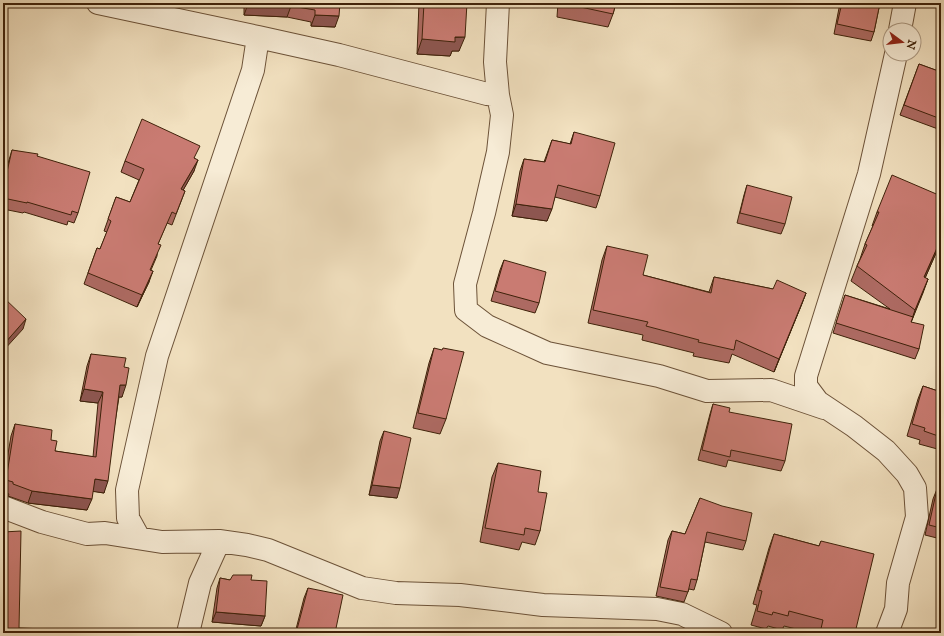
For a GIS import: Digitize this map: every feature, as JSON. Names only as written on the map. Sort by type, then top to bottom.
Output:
[{"type":"street","points":[[98,3],[339,55],[487,94],[498,95]]},
{"type":"street","points":[[498,3],[495,62],[498,95],[502,115],[498,152],[484,213],[465,284],[466,310],[487,326],[547,353],[659,376],[707,391],[771,390],[831,410]]},
{"type":"street","points":[[901,22],[905,3]]},
{"type":"street","points":[[139,538],[128,518],[127,490],[157,356],[253,70],[258,37]]},
{"type":"street","points":[[887,633],[896,609],[898,583],[917,517],[915,488],[906,474],[886,451],[818,402],[806,386],[806,376],[869,174],[894,62]]},
{"type":"street","points":[[3,507],[67,530],[87,534],[105,532],[182,543],[200,540],[219,541],[268,550],[362,588],[396,593],[460,595],[543,605],[657,609],[682,614],[722,633]]},
{"type":"street","points":[[188,633],[200,583],[219,541]]},
{"type":"building","points":[[248,3],[340,3],[339,16],[315,15],[315,10],[291,6]]},
{"type":"building","points":[[424,3],[467,3],[465,37],[455,37],[455,42],[422,39]]},
{"type":"building","points":[[562,3],[616,3],[613,14]]},
{"type":"building","points":[[842,3],[880,3],[874,32],[837,24]]},
{"type":"building","points":[[919,64],[941,72],[941,119],[904,105]]},
{"type":"building","points":[[142,119],[200,146],[194,158],[198,160],[181,189],[185,191],[176,214],[172,212],[158,244],[161,245],[150,270],[153,271],[142,295],[88,273],[97,248],[100,249],[111,221],[108,219],[116,197],[130,202],[144,169],[125,161]]},
{"type":"building","points":[[574,132],[615,143],[600,196],[558,185],[552,209],[516,204],[524,159],[545,162],[552,140],[571,144]]},
{"type":"building","points":[[12,150],[38,154],[37,156],[90,172],[78,213],[72,211],[71,215],[27,202],[3,198],[3,189]]},
{"type":"building","points":[[892,175],[941,196],[941,239],[924,277],[928,279],[915,310],[857,266],[867,245],[865,244],[879,212],[877,212]]},
{"type":"building","points":[[747,185],[792,197],[785,224],[740,213]]},
{"type":"building","points":[[607,246],[648,255],[643,275],[711,293],[714,277],[773,289],[777,280],[806,293],[779,359],[736,340],[734,350],[698,342],[699,340],[646,326],[648,322],[593,310]]},
{"type":"building","points":[[504,260],[546,272],[539,303],[495,291]]},
{"type":"building","points":[[845,295],[913,317],[911,322],[924,325],[919,349],[836,323]]},
{"type":"building","points":[[3,297],[26,319],[4,344],[3,343]]},
{"type":"building","points":[[434,348],[464,352],[446,419],[418,413]]},
{"type":"building","points":[[91,354],[126,358],[124,367],[129,368],[126,385],[120,385],[108,481],[95,479],[92,499],[32,491],[6,480],[15,424],[52,430],[51,440],[57,441],[55,451],[96,457],[103,392],[84,389]]},
{"type":"building","points":[[3,366],[6,370],[3,373]]},
{"type":"building","points":[[923,386],[941,392],[941,437],[924,431],[925,428],[912,424]]},
{"type":"building","points":[[713,404],[730,408],[729,412],[792,424],[785,461],[731,450],[730,457],[702,450]]},
{"type":"building","points":[[384,431],[411,438],[400,488],[372,485]]},
{"type":"building","points":[[498,463],[541,471],[538,492],[547,493],[540,531],[525,528],[524,535],[485,528]]},
{"type":"building","points":[[937,489],[941,491],[941,528],[929,525]]},
{"type":"building","points":[[700,498],[722,506],[752,513],[746,541],[707,532],[697,580],[691,579],[688,592],[660,587],[672,531],[685,534]]},
{"type":"building","points":[[21,531],[19,628],[74,630],[74,633],[3,633],[3,532]]},
{"type":"building","points":[[774,534],[819,546],[821,541],[874,554],[855,633],[820,633],[823,620],[789,611],[788,616],[773,612],[772,615],[757,611],[762,591],[758,590]]},
{"type":"building","points":[[233,575],[252,575],[251,580],[267,581],[265,616],[216,612],[220,578],[230,580]]},
{"type":"building","points":[[308,588],[343,595],[335,633],[296,633]]},
{"type":"building","points":[[117,631],[149,633],[117,633]]}]
